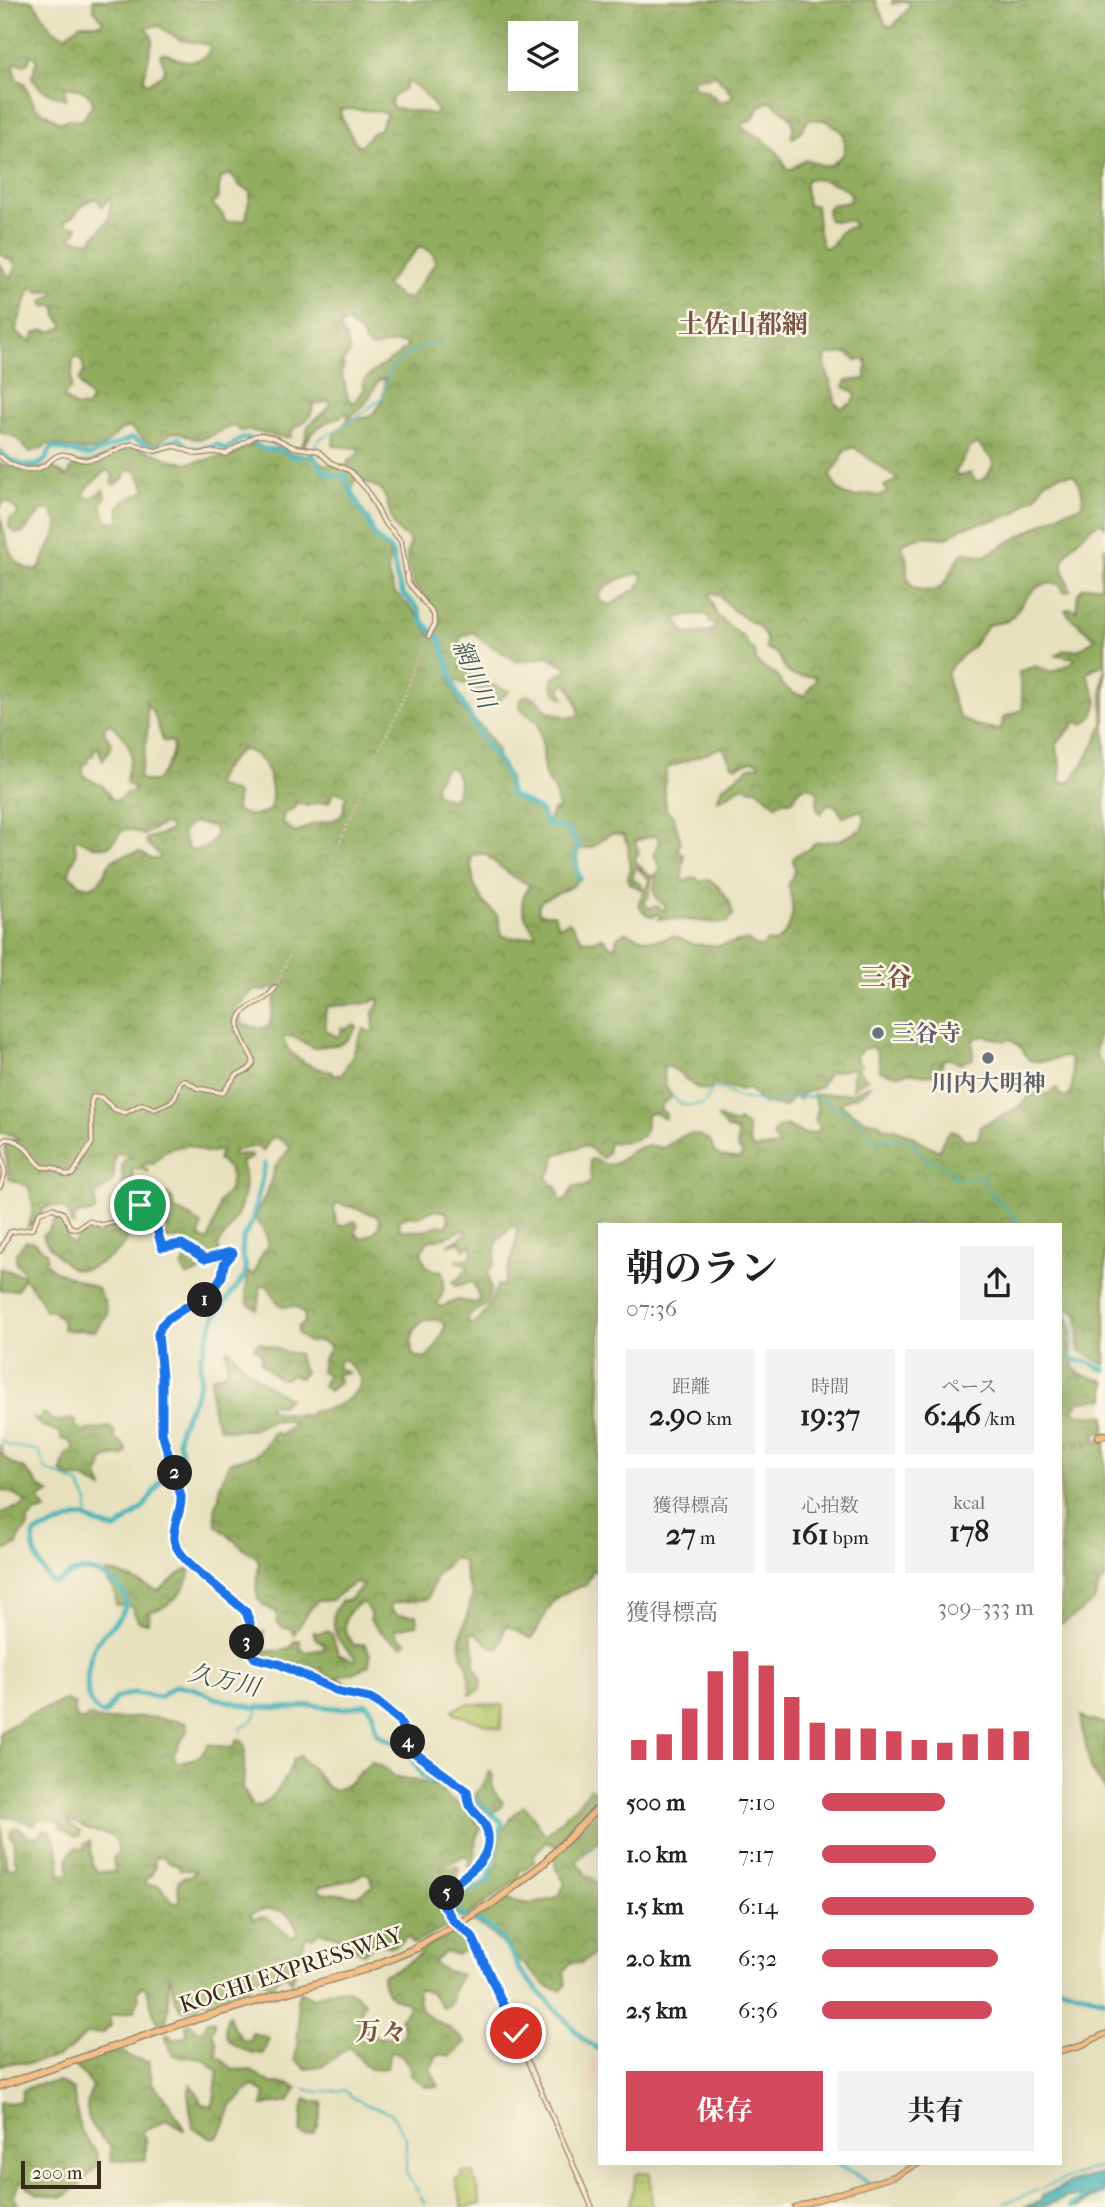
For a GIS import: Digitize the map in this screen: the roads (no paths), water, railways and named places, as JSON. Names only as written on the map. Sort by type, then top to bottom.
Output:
[{"type":"highway","name":"KOCHI EXPRESSWAY","points":[[0,2085],[192,2018],[363,1967],[419,1947],[489,1906],[541,1862],[594,1810]]},
{"type":"main road","points":[[0,456],[18,467],[35,469],[58,455],[87,460],[129,444],[155,451],[177,446],[194,454],[226,454],[258,435],[289,446],[320,452],[332,463],[350,471],[371,497],[384,522],[401,541],[408,582],[433,612],[434,625],[429,635]]},
{"type":"main road","points":[[0,1187],[5,1173],[0,1147],[5,1139],[12,1139],[32,1153],[43,1167],[55,1168],[66,1175],[72,1175],[92,1143],[93,1097],[101,1097],[114,1110],[125,1113],[142,1104],[155,1109],[164,1106],[173,1100],[184,1080],[197,1088],[223,1093],[236,1075],[248,1070],[253,1064],[239,1033],[238,1024],[242,1015],[248,1007],[267,997],[275,988]]},
{"type":"main road","points":[[0,1251],[10,1232],[32,1229],[43,1210],[57,1208],[63,1213],[70,1227],[77,1229],[89,1221],[115,1223],[123,1210],[140,1205],[152,1196],[157,1200],[155,1216],[162,1247],[182,1244],[205,1259],[233,1253],[224,1264],[222,1276],[206,1300],[192,1303],[168,1319],[159,1329],[162,1433],[182,1502],[174,1535],[177,1549],[246,1612],[250,1623],[247,1645],[252,1656],[279,1664],[340,1692],[377,1702],[399,1720],[412,1751],[461,1786],[468,1795],[473,1810],[486,1826],[488,1847],[477,1866],[447,1892],[444,1906],[453,1920],[474,1939],[592,2207]]},
{"type":"main road","points":[[1062,2050],[1105,2034]]},
{"type":"main road","points":[[795,2207],[901,2174],[917,2165]]},
{"type":"water","points":[[1105,2172],[1105,2191],[1079,2207],[1075,2207],[1093,2195],[1068,2197],[1042,2207],[1024,2207],[1041,2201],[1042,2196],[1072,2182]]},
{"type":"waterway","points":[[308,455],[320,439],[348,424],[382,398],[388,376],[397,363],[427,345],[442,341]]},
{"type":"waterway","name":"網川川","points":[[0,451],[14,462],[32,466],[43,462],[52,447],[89,456],[132,438],[154,447],[178,438],[188,447],[196,449],[218,445],[226,450],[241,439],[248,438],[263,449],[280,449],[294,457],[313,455],[321,468],[331,476],[345,475],[374,536],[392,552],[403,594],[418,609],[423,622],[440,639],[457,693],[485,743],[502,766],[508,779],[510,794],[540,810],[546,824],[562,827],[572,834],[578,845],[576,862],[580,879]]},
{"type":"waterway","points":[[674,1097],[683,1105],[704,1104],[712,1089],[717,1089],[742,1099],[759,1100],[765,1105],[789,1098],[818,1099],[836,1109],[845,1110],[865,1127],[870,1139],[893,1138],[913,1142],[924,1159],[933,1160],[951,1170],[954,1179],[980,1176],[985,1186]]},
{"type":"waterway","name":"久万川","points":[[265,1164],[252,1222],[243,1238],[242,1253],[246,1268],[244,1277],[215,1316],[201,1356],[196,1395],[180,1427],[180,1466],[167,1472],[143,1508],[116,1529],[78,1517],[35,1533],[34,1545],[38,1560],[53,1583],[73,1573],[88,1571],[111,1580],[126,1598],[123,1611],[100,1638],[93,1651],[87,1682],[91,1702],[95,1709],[103,1714],[115,1698],[134,1693],[159,1697],[175,1686],[193,1688],[215,1698],[252,1707],[295,1708],[311,1705],[343,1709],[367,1704],[373,1713],[377,1733],[404,1746],[423,1777],[472,1799],[501,1821],[488,1881],[458,1897],[454,1907],[461,1914],[484,1924],[495,1933],[510,1950],[519,1970],[584,2040],[598,2049]]},
{"type":"waterway","points":[[988,1190],[1018,1223]]},
{"type":"waterway","points":[[1062,1303],[1065,1305],[1068,1320],[1074,1327],[1071,1355],[1073,1360]]},
{"type":"waterway","points":[[1073,1360],[1087,1362],[1105,1370]]},
{"type":"waterway","points":[[0,1440],[10,1446],[36,1450],[46,1470],[78,1483],[88,1502],[88,1513],[83,1517]]},
{"type":"waterway","points":[[241,1733],[241,1728],[252,1720],[258,1707]]},
{"type":"waterway","points":[[1062,1988],[1105,2000]]},
{"type":"waterway","points":[[304,2089],[318,2092],[344,2090],[360,2102],[391,2113],[406,2137],[406,2173],[418,2191]]},
{"type":"waterway","name":"久万川","points":[[839,2165],[868,2183]]},
{"type":"waterway","points":[[1004,2203],[1105,2165]]},
{"type":"waterway","points":[[1071,2207],[1092,2191]]},
{"type":"waterway","points":[[420,2195],[425,2205]]},
{"type":"tunnel","points":[[275,988],[429,636]]},
{"type":"tunnel","points":[[1062,1447],[1099,1438]]},
{"type":"tunnel","points":[[593,1809],[598,1803]]},
{"type":"place","name":"三谷寺","points":[[878,1033]]},
{"type":"place","name":"川内大明神","points":[[988,1058]]},
{"type":"district","name":"土佐山都網","points":[[743,324]]},
{"type":"district","name":"三谷","points":[[886,977]]},
{"type":"district","name":"万々","points":[[381,2031]]}]
